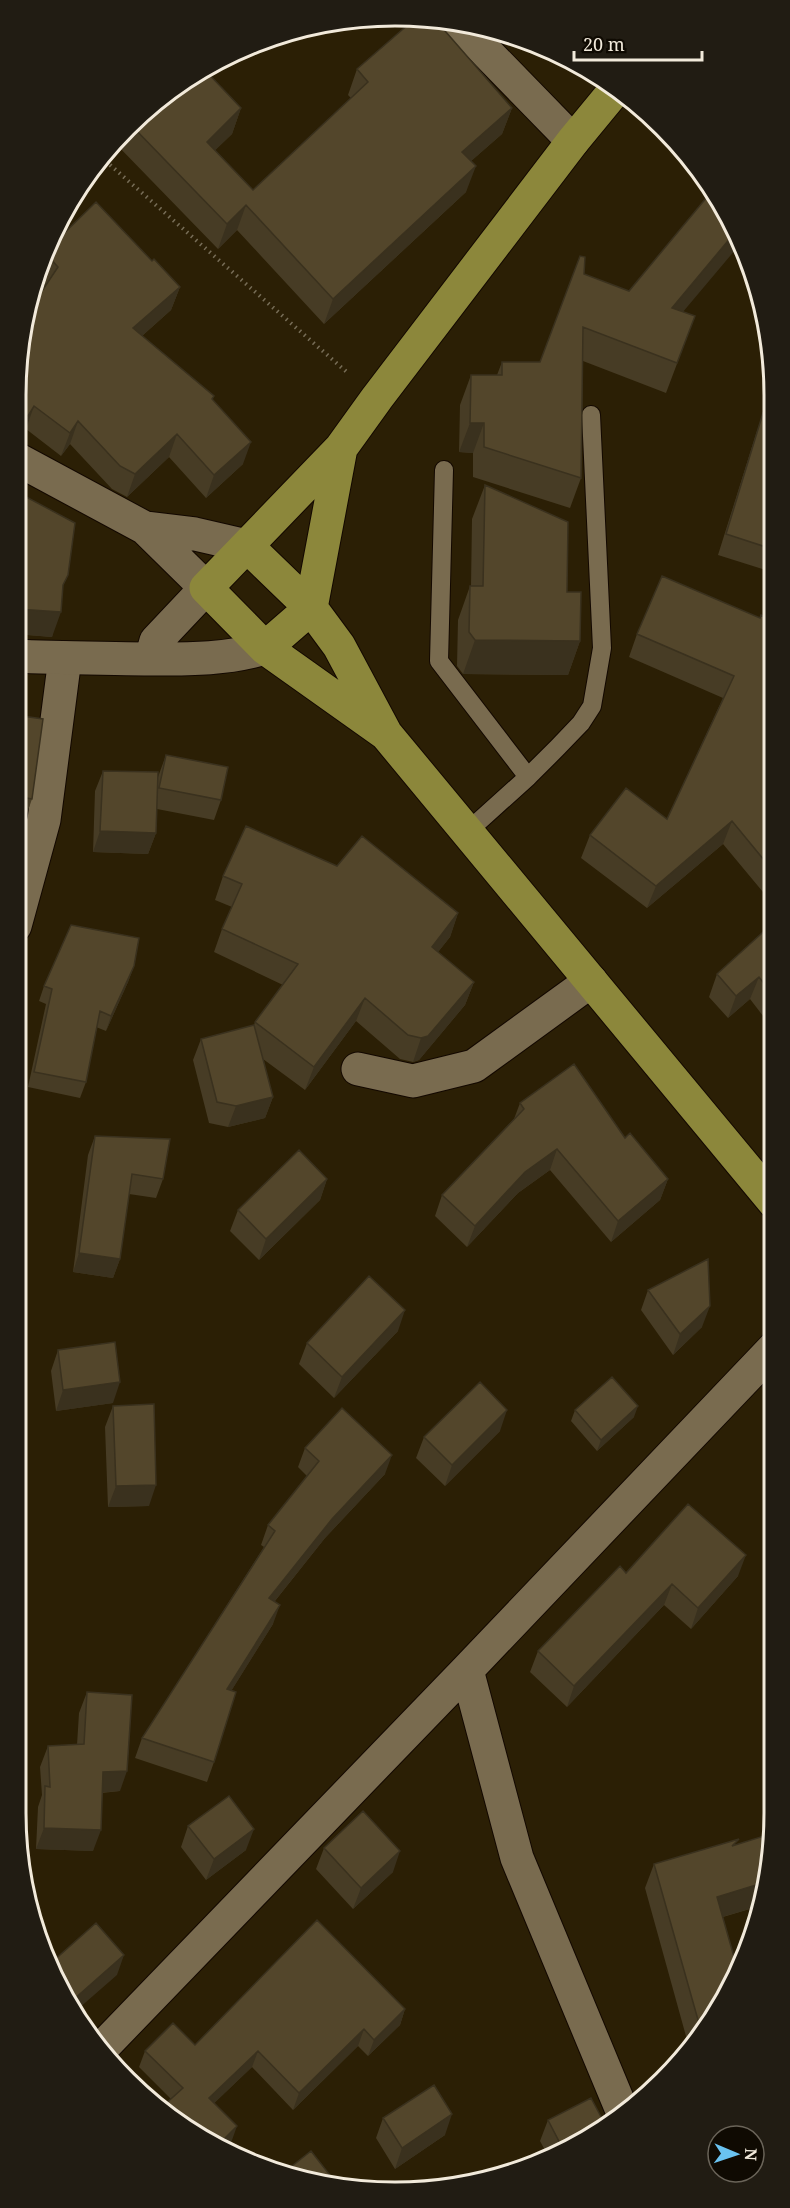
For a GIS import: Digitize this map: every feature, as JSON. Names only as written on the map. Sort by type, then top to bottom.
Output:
[{"type":"main road","points":[[386,734],[265,648],[206,588],[341,448],[573,141],[611,95]]},
{"type":"main road","points":[[265,648],[311,609],[341,448]]},
{"type":"main road","points":[[247,546],[311,609],[339,646],[386,734],[764,1190]]},
{"type":"street","points":[[468,33],[573,141]]},
{"type":"street","points":[[26,464],[145,528],[206,588],[156,641],[151,658]]},
{"type":"street","points":[[145,528],[195,534],[247,546]]},
{"type":"street","points":[[26,656],[199,659],[241,655],[265,648]]},
{"type":"street","points":[[26,886],[44,820],[65,658]]},
{"type":"street","points":[[358,1069],[413,1081],[474,1066],[591,981]]},
{"type":"street","points":[[106,2043],[764,1358]]},
{"type":"street","points":[[467,1670],[517,1858],[620,2106]]},
{"type":"lane","points":[[467,832],[528,777],[581,723],[592,706],[602,648],[591,415]]},
{"type":"lane","points":[[444,470],[439,661],[528,777]]},
{"type":"path","points":[[108,163],[377,398]]},
{"type":"building","points":[[407,26],[443,29],[512,108],[462,152],[476,166],[333,299],[246,205],[227,224],[137,131],[170,102],[210,75],[241,108],[207,142],[253,190],[368,82],[357,69]]},
{"type":"building","points":[[707,197],[729,239],[672,308],[695,316],[677,363],[583,327],[581,478],[484,447],[484,423],[470,423],[471,375],[502,375],[502,362],[540,362],[580,256],[585,257],[584,274],[629,291]]},
{"type":"building","points":[[96,202],[180,287],[133,328],[214,396],[212,399],[251,442],[214,475],[177,434],[135,474],[120,466],[78,421],[70,433],[34,406],[28,416],[26,415],[26,371],[33,323],[39,295],[58,267],[52,260],[63,234]]},
{"type":"building","points":[[763,413],[764,413],[764,546],[726,534]]},
{"type":"building","points":[[485,485],[568,522],[567,592],[581,592],[580,641],[475,640],[469,632],[470,586],[483,586]]},
{"type":"building","points":[[26,497],[75,523],[68,575],[63,585],[61,612],[26,610]]},
{"type":"building","points":[[662,576],[760,618],[761,615],[764,617],[764,860],[732,821],[656,886],[590,835],[626,788],[667,819],[734,676],[637,634]]},
{"type":"building","points":[[26,717],[43,719],[32,799],[26,798]]},
{"type":"building","points":[[166,755],[228,767],[221,800],[159,788]]},
{"type":"building","points":[[103,771],[158,772],[156,833],[100,831]]},
{"type":"building","points":[[246,826],[337,866],[362,836],[458,913],[432,947],[474,982],[428,1036],[421,1038],[408,1035],[365,998],[314,1067],[255,1022],[298,964],[222,929],[242,884],[223,876]]},
{"type":"building","points":[[71,925],[139,938],[134,966],[111,1016],[100,1011],[86,1082],[34,1072],[52,989],[44,986]]},
{"type":"building","points":[[764,931],[764,983],[759,977],[736,996],[717,974]]},
{"type":"building","points":[[254,1025],[273,1097],[236,1106],[217,1102],[201,1039]]},
{"type":"building","points":[[574,1064],[625,1138],[630,1133],[668,1179],[618,1221],[557,1149],[525,1172],[475,1226],[442,1195],[524,1109],[520,1103]]},
{"type":"building","points":[[95,1136],[170,1139],[163,1179],[132,1174],[120,1259],[79,1253]]},
{"type":"building","points":[[299,1150],[327,1179],[266,1239],[238,1210]]},
{"type":"building","points":[[708,1259],[710,1306],[680,1334],[648,1290]]},
{"type":"building","points":[[369,1276],[405,1310],[342,1377],[307,1343]]},
{"type":"building","points":[[115,1342],[120,1382],[63,1390],[58,1350]]},
{"type":"building","points":[[612,1377],[638,1406],[601,1440],[575,1410]]},
{"type":"building","points":[[480,1382],[507,1410],[452,1465],[424,1437]]},
{"type":"building","points":[[154,1404],[156,1485],[116,1486],[113,1406]]},
{"type":"building","points":[[342,1408],[392,1455],[332,1519],[269,1598],[280,1605],[227,1689],[236,1692],[214,1762],[142,1738],[275,1531],[268,1525],[319,1461],[305,1448]]},
{"type":"building","points":[[688,1504],[746,1555],[698,1608],[672,1584],[574,1686],[538,1651],[620,1566],[626,1573]]},
{"type":"building","points":[[87,1692],[132,1695],[127,1771],[103,1772],[101,1830],[44,1828],[45,1786],[50,1787],[48,1746],[84,1744]]},
{"type":"building","points":[[229,1796],[254,1829],[214,1859],[188,1826]]},
{"type":"building","points":[[363,1811],[400,1851],[361,1888],[324,1848]]},
{"type":"building","points":[[764,1836],[757,1885],[717,1897],[734,1958],[715,1998],[699,2023],[654,1864],[739,1839],[732,1846]]},
{"type":"building","points":[[317,1920],[405,2009],[374,2040],[364,2029],[299,2093],[258,2051],[209,2098],[237,2126],[223,2140],[166,2103],[183,2088],[145,2051],[173,2023],[195,2045]]},
{"type":"building","points":[[96,1923],[124,1955],[75,1998],[56,1959]]},
{"type":"building","points":[[434,2085],[452,2114],[402,2148],[383,2118]]},
{"type":"building","points":[[591,2098],[602,2119],[560,2143],[548,2120]]},
{"type":"building","points":[[311,2151],[331,2176],[299,2170],[290,2167]]}]
